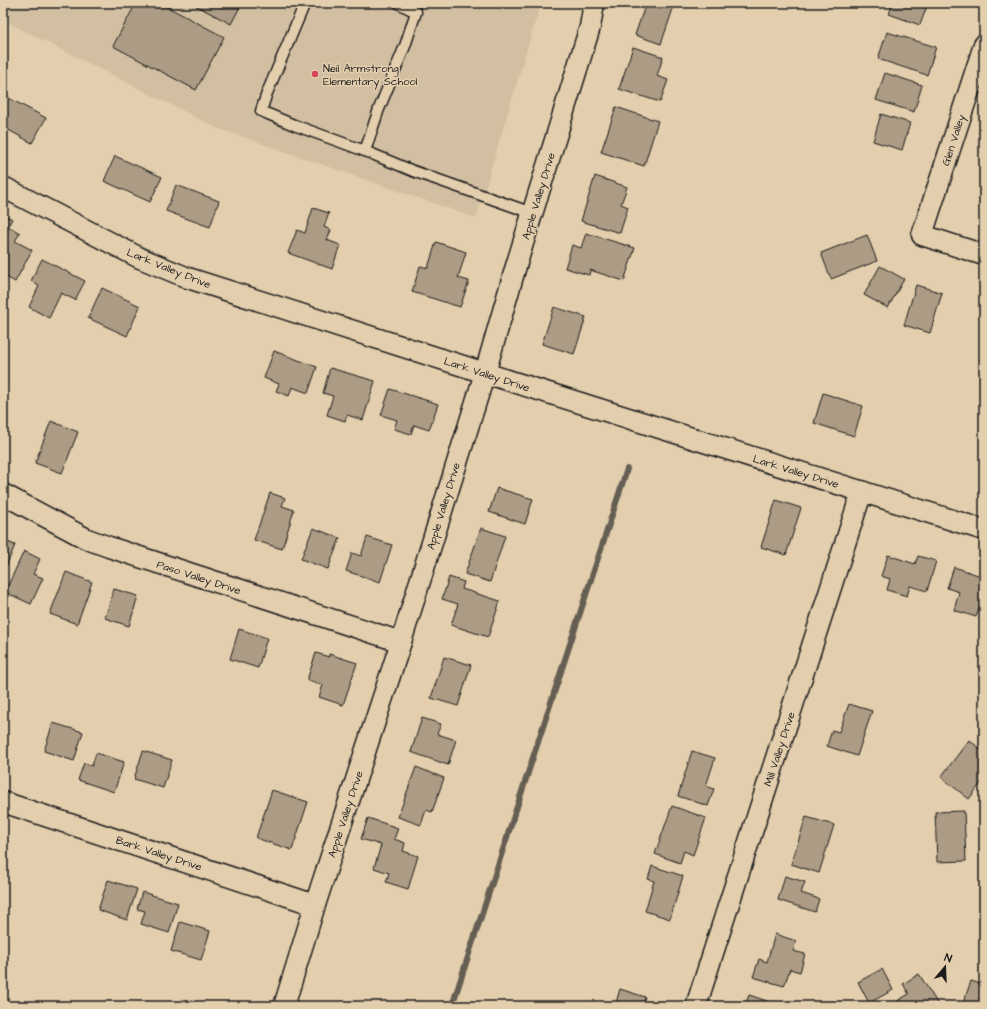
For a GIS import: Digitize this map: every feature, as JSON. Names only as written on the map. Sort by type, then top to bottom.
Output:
[{"type":"street","name":"Apple Valley Drive","points":[[284,1006],[315,905],[401,642],[485,373],[590,26],[594,3]]},
{"type":"street","name":"Glen Valley","points":[[984,45],[922,235],[984,254]]},
{"type":"street","name":"Lark Valley Drive","points":[[3,187],[140,258],[188,278],[984,530]]},
{"type":"street","name":"Mill Valley Drive","points":[[696,1006],[862,491]]},
{"type":"street","name":"Paso Valley Drive","points":[[3,494],[87,539],[108,547],[401,642]]},
{"type":"street","name":"Bark Valley Drive","points":[[3,802],[315,905]]},
{"type":"lane","points":[[305,3],[261,111],[294,125],[365,151],[413,172],[532,214]]},
{"type":"lane","points":[[365,151],[379,109],[405,46],[416,12],[399,3]]},
{"type":"shaded area","name":"Neil Armstrong Elementary School","points":[[3,3],[541,3],[476,218],[217,128],[3,20]]},
{"type":"building","points":[[136,3],[160,3],[224,37],[196,90],[113,46]]},
{"type":"building","points":[[191,3],[242,3],[231,24]]},
{"type":"building","points":[[646,3],[675,3],[661,44],[635,35]]},
{"type":"building","points":[[893,3],[928,3],[920,25],[889,14]]},
{"type":"building","points":[[887,32],[936,47],[927,75],[878,59]]},
{"type":"building","points":[[633,47],[663,57],[657,76],[668,80],[660,102],[619,89]]},
{"type":"building","points":[[885,73],[922,85],[914,112],[876,100]]},
{"type":"building","points":[[5,96],[46,118],[32,143],[3,127],[3,99]]},
{"type":"building","points":[[616,107],[658,121],[644,166],[601,152]]},
{"type":"building","points":[[881,114],[910,123],[902,150],[873,141]]},
{"type":"building","points":[[115,156],[162,177],[150,202],[104,181]]},
{"type":"building","points":[[595,176],[627,187],[621,204],[628,207],[620,233],[581,221]]},
{"type":"building","points":[[176,185],[219,201],[210,227],[166,211]]},
{"type":"building","points":[[313,208],[329,213],[324,227],[331,230],[327,240],[340,245],[332,269],[288,253],[297,230],[305,233]]},
{"type":"building","points":[[3,214],[12,219],[8,226],[20,233],[15,241],[32,250],[15,282],[3,275]]},
{"type":"building","points":[[586,233],[635,248],[624,281],[590,270],[589,275],[565,268],[572,245],[581,248]]},
{"type":"building","points":[[867,235],[877,261],[831,279],[821,253]]},
{"type":"building","points":[[436,242],[466,252],[458,278],[469,281],[460,307],[412,292],[420,266],[428,268]]},
{"type":"building","points":[[42,259],[85,281],[75,300],[61,293],[49,318],[29,307],[39,286],[31,281]]},
{"type":"building","points":[[880,266],[904,279],[888,308],[864,295]]},
{"type":"building","points":[[916,285],[942,293],[930,333],[904,325]]},
{"type":"building","points":[[102,288],[140,306],[127,336],[88,318]]},
{"type":"building","points":[[554,307],[586,317],[574,354],[542,344]]},
{"type":"building","points":[[274,351],[317,367],[308,393],[292,387],[289,396],[276,391],[279,384],[264,378]]},
{"type":"building","points":[[330,368],[375,381],[363,420],[347,415],[345,421],[327,415],[333,396],[323,393]]},
{"type":"building","points":[[390,389],[438,404],[429,430],[414,425],[411,434],[394,429],[397,420],[381,415]]},
{"type":"building","points":[[823,393],[863,406],[854,436],[814,423]]},
{"type":"building","points":[[51,421],[78,432],[62,473],[35,463]]},
{"type":"building","points":[[497,488],[533,499],[525,524],[489,512]]},
{"type":"building","points":[[270,493],[285,498],[282,506],[294,510],[282,549],[254,540]]},
{"type":"building","points":[[776,500],[801,508],[786,555],[761,547]]},
{"type":"building","points":[[313,528],[340,538],[328,569],[301,559]]},
{"type":"building","points":[[481,528],[505,536],[490,582],[465,574]]},
{"type":"building","points":[[367,537],[392,545],[380,582],[346,571],[352,553],[361,556]]},
{"type":"building","points":[[3,540],[15,545],[3,574]]},
{"type":"building","points":[[24,551],[40,559],[33,574],[43,578],[31,604],[5,592]]},
{"type":"building","points":[[888,555],[915,564],[918,556],[936,561],[927,591],[910,586],[907,596],[887,590],[890,579],[881,576]]},
{"type":"building","points":[[954,567],[984,577],[984,592],[976,617],[954,610],[959,592],[947,588]]},
{"type":"building","points":[[66,572],[92,582],[77,624],[50,614]]},
{"type":"building","points":[[449,577],[464,582],[462,589],[500,601],[488,637],[451,625],[458,604],[442,599]]},
{"type":"building","points":[[114,589],[138,596],[129,626],[105,618]]},
{"type":"building","points":[[239,629],[267,638],[258,668],[230,659]]},
{"type":"building","points":[[316,653],[329,657],[329,654],[357,663],[343,705],[319,697],[323,685],[307,680]]},
{"type":"building","points":[[444,657],[471,665],[458,706],[431,698]]},
{"type":"building","points":[[849,704],[872,711],[857,756],[827,746],[832,730],[839,732]]},
{"type":"building","points":[[422,718],[441,724],[437,734],[456,740],[448,765],[411,752]]},
{"type":"building","points":[[53,723],[83,732],[74,761],[44,751]]},
{"type":"building","points":[[969,740],[984,752],[984,779],[969,799],[941,777]]},
{"type":"building","points":[[143,751],[172,760],[163,788],[134,779]]},
{"type":"building","points":[[692,751],[715,758],[706,786],[714,789],[708,806],[678,796]]},
{"type":"building","points":[[96,753],[124,762],[114,792],[78,780],[84,763],[92,766]]},
{"type":"building","points":[[416,767],[444,778],[432,812],[426,810],[421,825],[398,817]]},
{"type":"building","points":[[272,790],[308,802],[292,850],[256,838]]},
{"type":"building","points":[[672,806],[706,818],[693,855],[684,851],[680,863],[655,854]]},
{"type":"building","points":[[964,811],[966,861],[937,862],[935,812]]},
{"type":"building","points":[[806,817],[834,825],[819,873],[791,864]]},
{"type":"building","points":[[368,818],[398,828],[394,839],[405,843],[403,851],[418,856],[408,889],[386,882],[389,873],[374,868],[381,845],[361,839]]},
{"type":"building","points":[[652,866],[683,876],[670,919],[645,911],[654,881],[648,879]]},
{"type":"building","points":[[785,876],[805,882],[801,893],[819,899],[815,912],[778,900]]},
{"type":"building","points":[[108,880],[137,889],[127,920],[98,910]]},
{"type":"building","points":[[142,892],[178,903],[169,933],[141,924],[145,911],[137,909]]},
{"type":"building","points":[[180,922],[210,931],[201,960],[171,951]]},
{"type":"building","points":[[775,934],[796,941],[793,951],[805,954],[800,972],[790,969],[784,986],[753,977],[759,959],[767,962]]},
{"type":"building","points":[[882,969],[893,990],[869,1003],[858,982]]},
{"type":"building","points":[[919,974],[939,1006],[889,1006],[909,994],[903,984]]},
{"type":"building","points":[[971,981],[984,985],[984,1006],[962,1006]]},
{"type":"building","points":[[620,989],[645,997],[642,1006],[615,1006]]},
{"type":"building","points":[[749,995],[782,1006],[745,1006]]},
{"type":"waterway","points":[[452,1006],[627,469]]},
{"type":"place","name":"Neil Armstrong Elementary School","points":[[315,74]]}]
